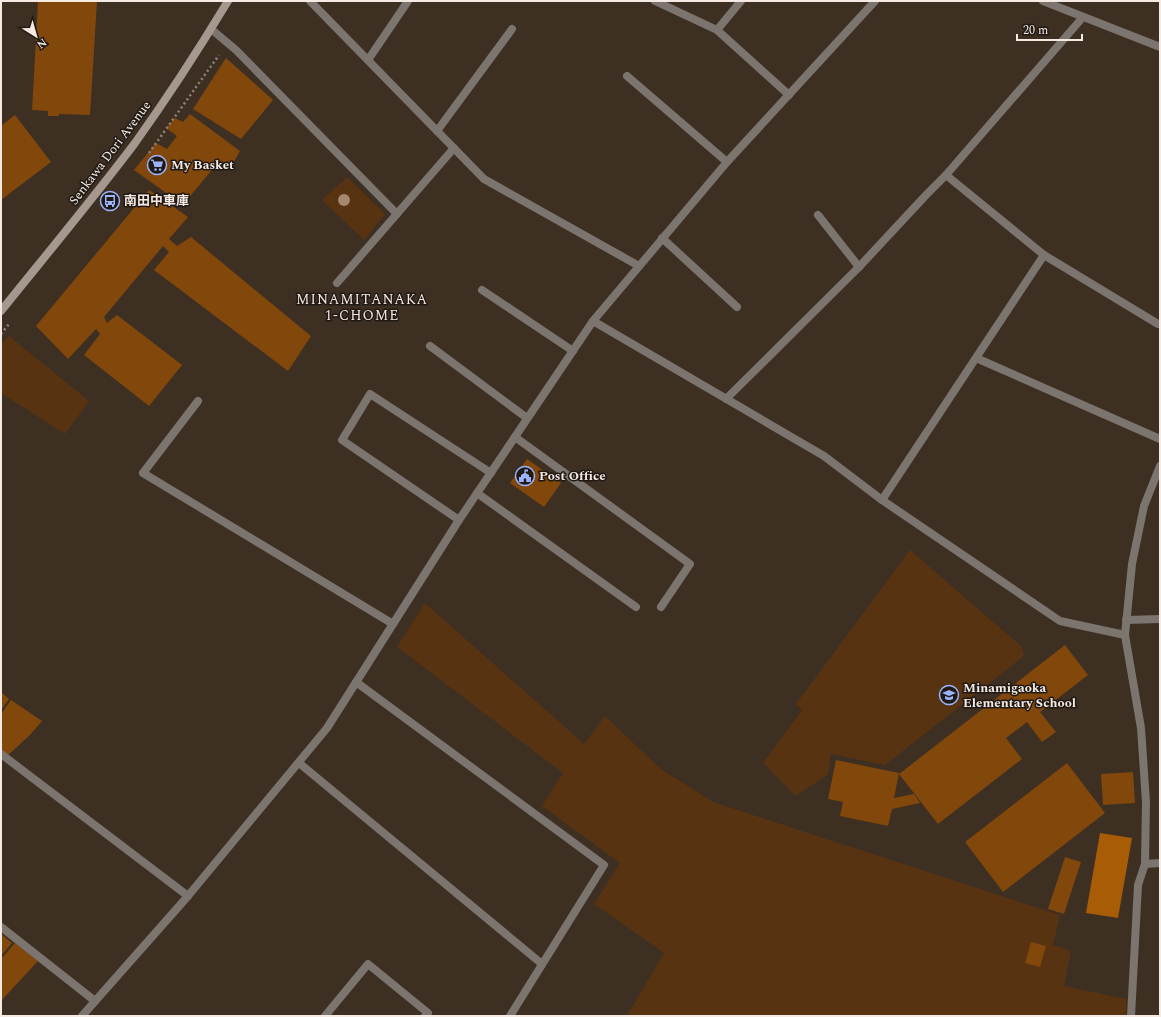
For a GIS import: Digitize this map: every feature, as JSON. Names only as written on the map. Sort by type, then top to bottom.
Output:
[{"type":"main road","name":"Senkawa Dori Avenue","points":[[1,311],[63,236],[136,142],[228,1]]},
{"type":"street","points":[[310,1],[484,179],[639,266]]},
{"type":"street","points":[[368,60],[408,1]]},
{"type":"street","points":[[655,1],[716,30],[788,95]]},
{"type":"street","points":[[716,30],[741,1]]},
{"type":"street","points":[[82,1016],[188,896],[327,728],[459,520],[593,321],[727,162],[875,1]]},
{"type":"street","points":[[1042,1],[1160,47]]},
{"type":"street","points":[[726,398],[859,267],[946,175],[1083,17]]},
{"type":"street","points":[[211,29],[236,50],[397,214]]},
{"type":"street","points":[[437,131],[512,29]]},
{"type":"street","points":[[626,76],[727,162]]},
{"type":"street","points":[[337,283],[454,148]]},
{"type":"street","points":[[946,175],[1044,255],[1158,324]]},
{"type":"street","points":[[818,216],[859,267]]},
{"type":"street","points":[[662,238],[737,307]]},
{"type":"street","points":[[882,500],[1044,255]]},
{"type":"street","points":[[482,290],[573,351]]},
{"type":"street","points":[[593,321],[824,456],[882,500],[1060,621],[1125,635]]},
{"type":"street","points":[[430,346],[527,418]]},
{"type":"street","points":[[976,358],[1160,440]]},
{"type":"street","points":[[459,520],[342,440],[370,394],[491,473]]},
{"type":"street","points":[[198,401],[143,473],[393,624]]},
{"type":"street","points":[[515,437],[690,564],[661,607]]},
{"type":"street","points":[[1131,1016],[1138,885],[1145,864],[1146,802],[1141,728],[1125,635],[1132,564],[1144,506],[1160,466]]},
{"type":"street","points":[[477,493],[636,607]]},
{"type":"street","points":[[1126,620],[1160,619]]},
{"type":"street","points":[[356,682],[604,865],[510,1016]]},
{"type":"street","points":[[1,754],[188,896]]},
{"type":"street","points":[[299,763],[542,964]]},
{"type":"street","points":[[1145,864],[1160,863]]},
{"type":"street","points":[[1,927],[95,1001]]},
{"type":"street","points":[[324,1016],[368,964],[428,1013],[425,1016]]},
{"type":"shaded area","points":[[347,177],[385,214],[364,240],[322,200]]},
{"type":"shaded area","points":[[9,336],[89,401],[65,434],[1,393],[1,344]]},
{"type":"shaded area","points":[[910,550],[1022,647],[1024,656],[885,765],[831,754],[828,774],[796,796],[763,763],[802,710],[796,704]]},
{"type":"shaded area","points":[[425,603],[584,744],[605,716],[661,769],[713,802],[1060,915],[1053,945],[1071,951],[1064,986],[1126,999],[1126,1016],[627,1016],[664,953],[594,904],[620,863],[542,806],[563,773],[397,647]]},
{"type":"shaded area","points":[[1100,833],[1132,838],[1118,918],[1086,913]]},
{"type":"building","points":[[38,1],[97,1],[90,115],[59,114],[59,116],[48,116],[48,111],[32,110]]},
{"type":"building","points":[[226,58],[273,100],[241,139],[193,109]]},
{"type":"building","points":[[190,114],[240,151],[231,167],[220,167],[220,160],[183,205],[134,170],[156,143],[167,149],[177,136],[166,128],[175,118],[183,122]]},
{"type":"building","points":[[15,115],[51,162],[1,200],[1,126]]},
{"type":"building","points":[[149,190],[188,217],[169,239],[177,246],[191,237],[311,336],[288,371],[154,270],[169,252],[163,246],[104,317],[107,323],[117,315],[182,365],[149,406],[84,355],[100,334],[96,329],[68,359],[36,326]]},
{"type":"building","points":[[527,459],[561,483],[544,507],[510,483]]},
{"type":"building","points":[[1065,645],[1088,675],[1040,712],[1056,732],[1042,742],[1027,722],[1006,738],[1022,759],[938,824],[899,774]]},
{"type":"building","points":[[1,692],[9,699],[1,710]]},
{"type":"building","points":[[11,700],[42,721],[30,735],[7,756],[1,751],[1,714]]},
{"type":"building","points":[[836,760],[899,773],[894,798],[914,794],[920,803],[892,809],[888,826],[840,816],[843,802],[828,799]]},
{"type":"building","points":[[1067,763],[1105,813],[1003,892],[965,842]]},
{"type":"building","points":[[1133,772],[1135,803],[1103,805],[1101,774]]},
{"type":"building","points":[[1065,857],[1081,862],[1064,914],[1048,909]]},
{"type":"building","points":[[1,934],[12,943],[1,956]]},
{"type":"building","points":[[1031,942],[1046,946],[1040,967],[1025,963]]},
{"type":"building","points":[[15,943],[38,961],[1,1001],[1,959]]},
{"type":"place","name":"My Basket","points":[[157,165]]},
{"type":"place","name":"南田中車庫","points":[[110,201]]},
{"type":"place","name":"Post Office","points":[[525,476]]},
{"type":"place","name":"Minamigaoka Elementary School","points":[[949,695]]},
{"type":"district","name":"MINAMITANAKA 1-CHOME","points":[[362,308]]}]
